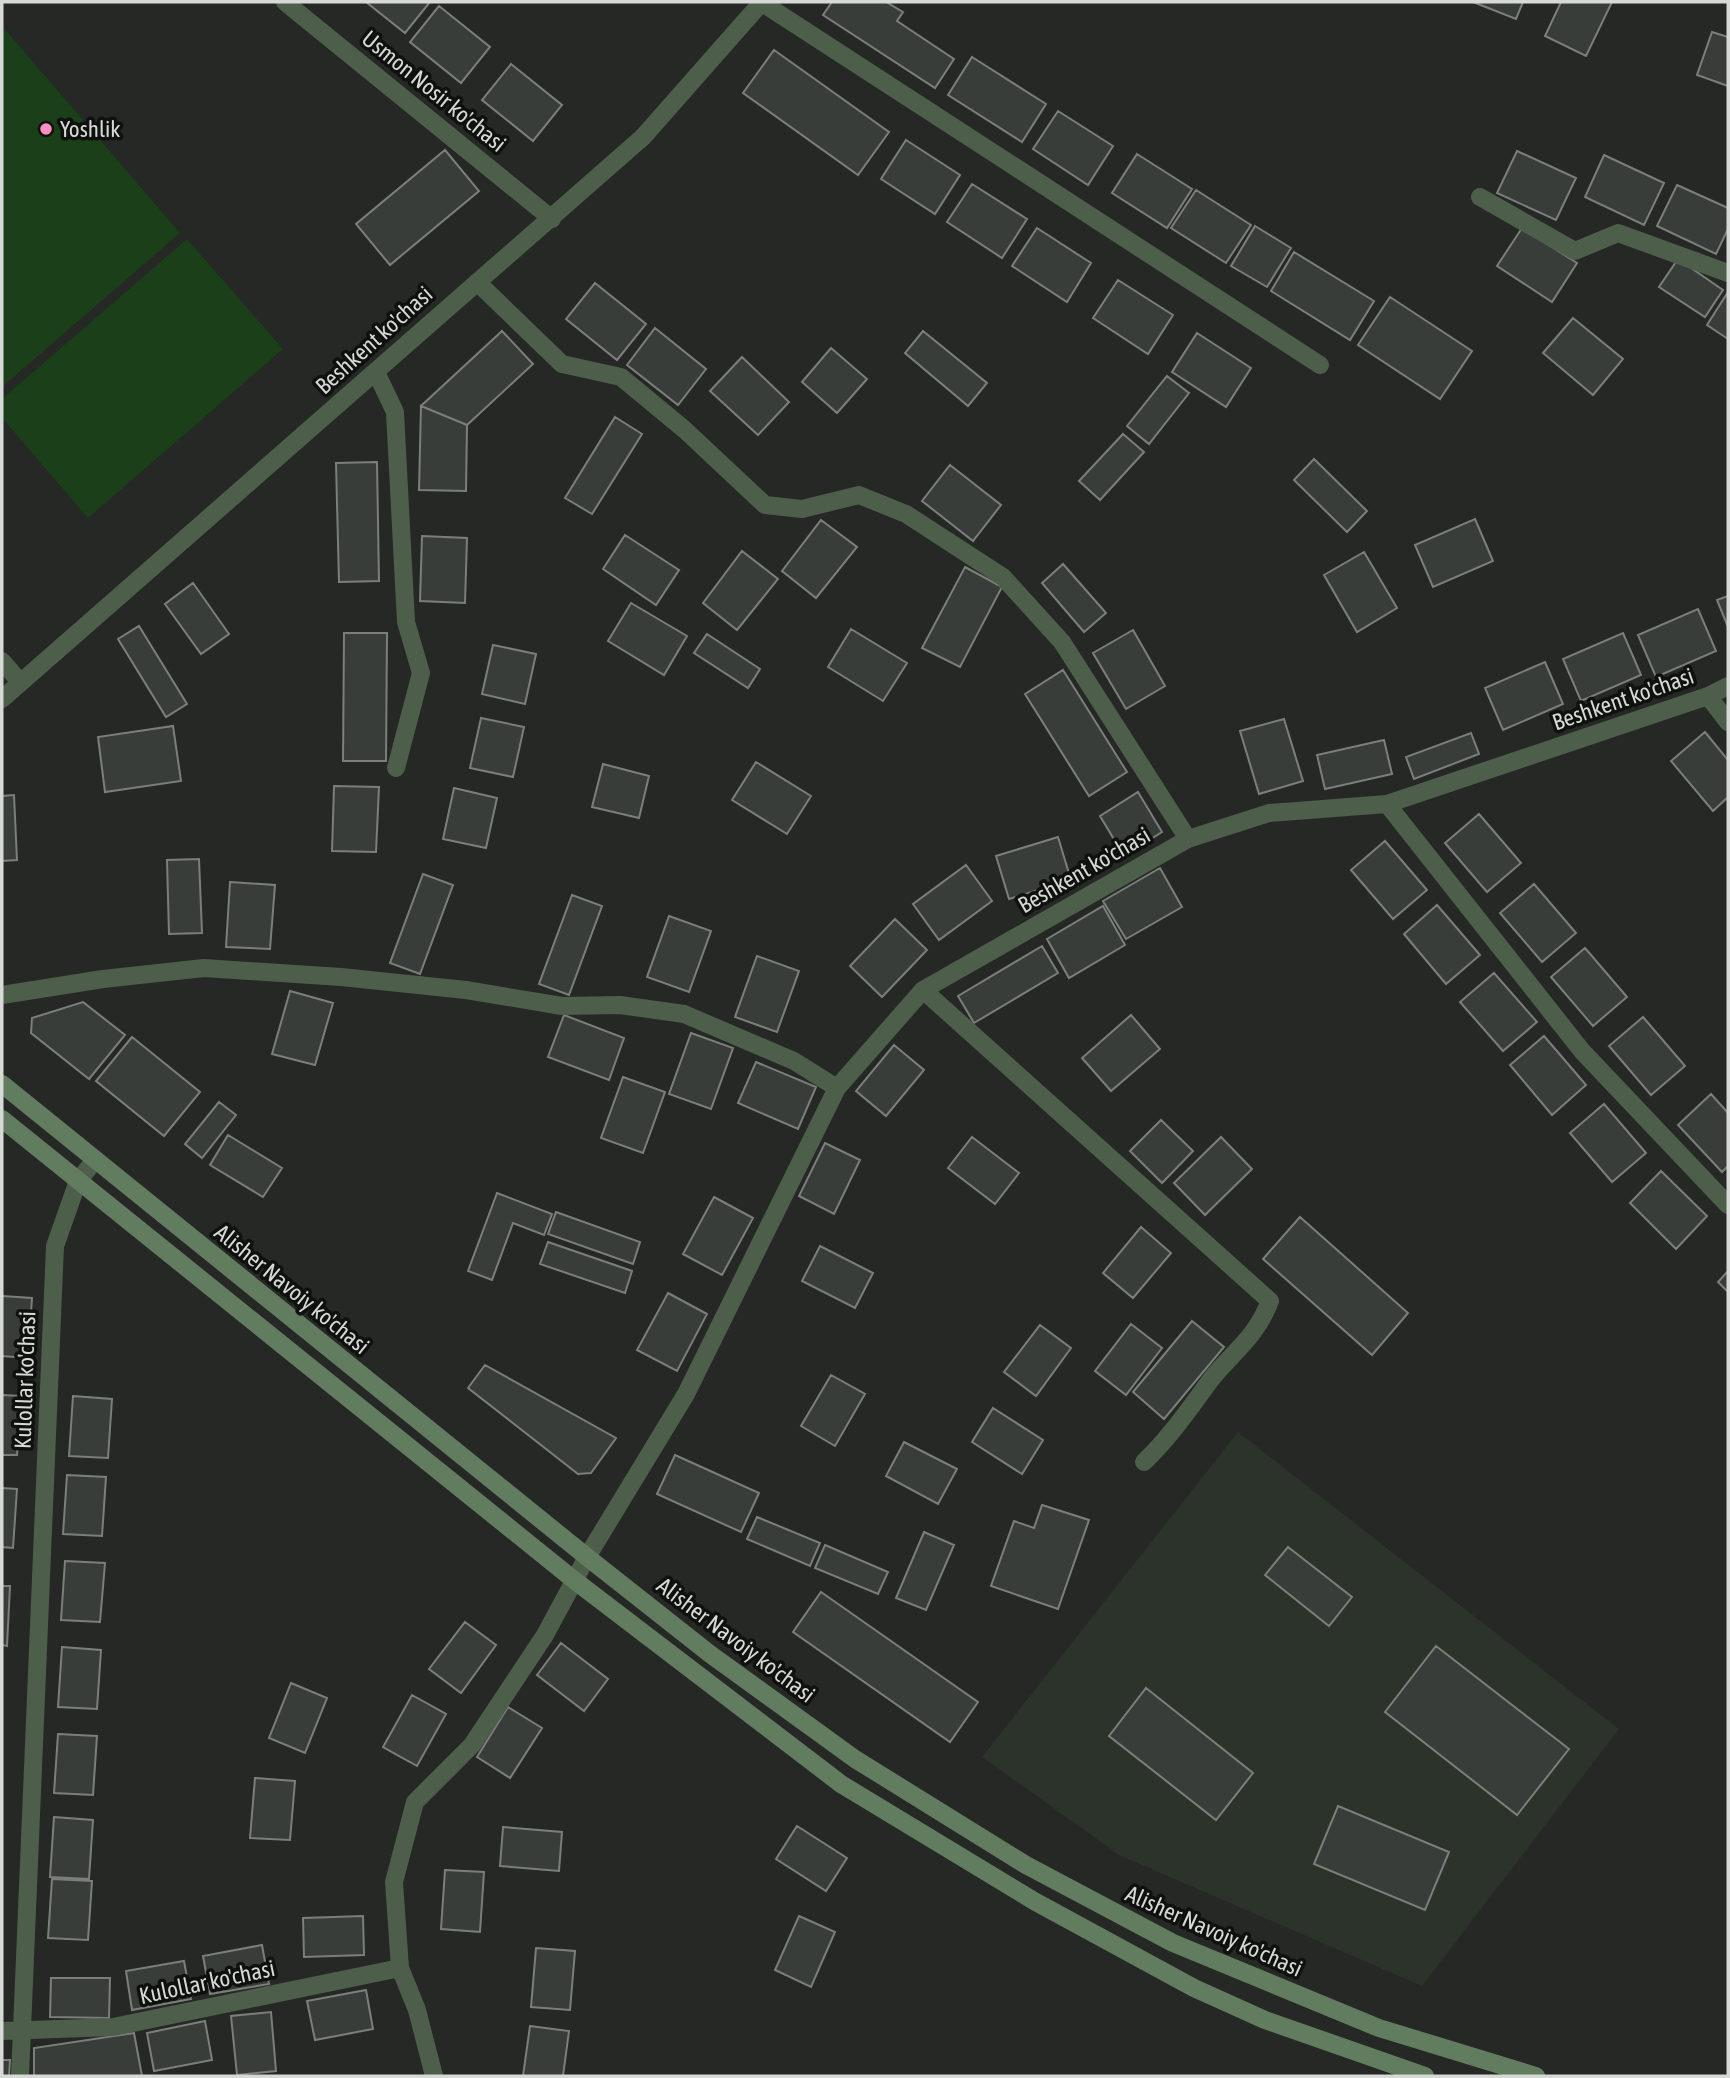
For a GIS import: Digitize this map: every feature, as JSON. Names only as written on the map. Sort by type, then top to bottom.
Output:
[{"type":"main road","name":"Alisher Navoiy ko'chasi","points":[[2,1084],[587,1557],[710,1654],[855,1759],[1026,1865],[1128,1922],[1379,2028],[1536,2076]]},
{"type":"main road","points":[[2,1119],[574,1580],[842,1784],[1034,1901],[1168,1974],[1265,2020],[1425,2076]]},
{"type":"main road","points":[[1168,1974],[1182,1947]]},
{"type":"street","name":"Usmon Nosir ko'chasi","points":[[285,2],[552,219]]},
{"type":"street","name":"Beshkent ko'chasi","points":[[2,699],[643,137],[762,2]]},
{"type":"street","points":[[762,2],[1320,365]]},
{"type":"street","points":[[1480,197],[1575,251],[1618,233],[1728,273]]},
{"type":"street","points":[[477,282],[562,364],[621,377],[685,430],[765,505],[802,509],[859,495],[906,514],[1003,577],[1062,642],[1188,839]]},
{"type":"street","points":[[376,372],[395,412],[406,622],[421,673],[396,768]]},
{"type":"street","points":[[2,661],[20,682]]},
{"type":"street","name":"Beshkent ko'chasi","points":[[574,1580],[686,1394],[837,1088],[923,990],[1188,839],[1269,813],[1387,804],[1708,696],[1728,686]]},
{"type":"street","points":[[1708,696],[1728,722]]},
{"type":"street","points":[[1387,804],[1582,1051],[1728,1205]]},
{"type":"street","points":[[2,995],[103,979],[204,968],[341,977],[466,990],[562,1006],[620,1005],[684,1014],[794,1061],[837,1088]]},
{"type":"street","points":[[923,990],[1269,1301],[1260,1325],[1214,1377],[1173,1433],[1144,1462]]},
{"type":"street","name":"Kulollar ko'chasi","points":[[20,2076],[55,1246],[78,1181],[95,1160]]},
{"type":"street","points":[[434,2076],[417,2010],[400,1968],[394,1882],[415,1802],[472,1745],[545,1635],[574,1580]]},
{"type":"street","name":"Kulollar ko'chasi","points":[[2,2031],[113,2027],[400,1968]]},
{"type":"shaded area","points":[[1238,1432],[1619,1729],[1422,1986],[1119,1855],[982,1757]]},
{"type":"green space","name":"Yoshlik","points":[[2,26],[180,233],[2,387]]},
{"type":"green space","points":[[187,239],[283,349],[88,518],[2,418],[2,399]]},
{"type":"building","points":[[366,2],[430,2],[405,33]]},
{"type":"building","points":[[832,2],[886,2],[903,12],[897,21],[954,59],[935,88],[823,15]]},
{"type":"building","points":[[1473,2],[1523,2],[1516,19]]},
{"type":"building","points":[[1561,2],[1612,2],[1586,56],[1545,36]]},
{"type":"building","points":[[439,6],[490,47],[461,83],[410,42]]},
{"type":"building","points":[[1712,32],[1728,37],[1728,86],[1697,75]]},
{"type":"building","points":[[774,50],[889,132],[858,175],[743,93]]},
{"type":"building","points":[[972,57],[1046,104],[1022,142],[948,95]]},
{"type":"building","points":[[511,64],[562,105],[533,141],[482,100]]},
{"type":"building","points":[[1058,111],[1113,146],[1088,185],[1033,149]]},
{"type":"building","points":[[906,140],[960,175],[935,214],[881,179]]},
{"type":"building","points":[[445,150],[479,191],[390,265],[356,224]]},
{"type":"building","points":[[1517,151],[1576,178],[1556,220],[1497,193]]},
{"type":"building","points":[[1137,154],[1192,189],[1167,228],[1112,193]]},
{"type":"building","points":[[1604,155],[1664,183],[1644,225],[1585,197]]},
{"type":"building","points":[[972,184],[1027,219],[1002,258],[947,222]]},
{"type":"building","points":[[1677,185],[1728,208],[1728,229],[1716,254],[1657,226]]},
{"type":"building","points":[[1196,190],[1251,225],[1226,263],[1171,228]]},
{"type":"building","points":[[1255,226],[1291,248],[1267,287],[1231,266]]},
{"type":"building","points":[[1037,228],[1091,263],[1067,302],[1012,266]]},
{"type":"building","points":[[1522,228],[1577,263],[1552,302],[1497,266]]},
{"type":"building","points":[[1294,252],[1374,301],[1350,340],[1271,291]]},
{"type":"building","points":[[1678,259],[1723,290],[1705,317],[1659,287]]},
{"type":"building","points":[[1118,280],[1173,315],[1148,354],[1093,318]]},
{"type":"building","points":[[595,283],[646,324],[617,360],[566,319]]},
{"type":"building","points":[[1728,292],[1728,339],[1707,325]]},
{"type":"building","points":[[1390,297],[1472,351],[1440,399],[1358,345]]},
{"type":"building","points":[[1573,318],[1623,359],[1593,395],[1543,353]]},
{"type":"building","points":[[655,328],[706,369],[678,405],[627,365]]},
{"type":"building","points":[[502,331],[533,364],[467,425],[421,406]]},
{"type":"building","points":[[923,331],[987,383],[968,406],[905,353]]},
{"type":"building","points":[[1197,333],[1251,368],[1226,407],[1172,372]]},
{"type":"building","points":[[831,348],[867,379],[837,413],[802,382]]},
{"type":"building","points":[[742,357],[789,402],[758,435],[710,391]]},
{"type":"building","points":[[1167,376],[1189,393],[1149,444],[1127,426]]},
{"type":"building","points":[[421,406],[467,425],[466,491],[419,490]]},
{"type":"building","points":[[615,417],[642,434],[592,514],[565,498]]},
{"type":"building","points":[[1123,434],[1144,452],[1100,500],[1079,481]]},
{"type":"building","points":[[1314,459],[1367,511],[1347,532],[1294,480]]},
{"type":"building","points":[[377,462],[379,581],[339,582],[336,463]]},
{"type":"building","points":[[950,465],[1001,505],[973,541],[922,501]]},
{"type":"building","points":[[1475,519],[1493,561],[1433,587],[1415,545]]},
{"type":"building","points":[[821,520],[857,547],[816,598],[782,571]]},
{"type":"building","points":[[625,535],[679,570],[656,605],[603,569]]},
{"type":"building","points":[[422,536],[467,538],[465,603],[420,601]]},
{"type":"building","points":[[742,551],[778,579],[737,630],[703,603]]},
{"type":"building","points":[[1364,552],[1397,608],[1357,632],[1324,575]]},
{"type":"building","points":[[1063,564],[1106,613],[1084,632],[1042,583]]},
{"type":"building","points":[[965,567],[1002,587],[960,667],[922,648]]},
{"type":"building","points":[[193,583],[229,634],[201,654],[165,604]]},
{"type":"building","points":[[1728,596],[1728,627],[1717,600]]},
{"type":"building","points":[[631,603],[687,636],[664,675],[608,641]]},
{"type":"building","points":[[1698,609],[1716,651],[1656,677],[1638,635]]},
{"type":"building","points":[[139,626],[187,704],[166,717],[118,639]]},
{"type":"building","points":[[851,629],[907,663],[883,701],[828,667]]},
{"type":"building","points":[[1133,630],[1165,686],[1126,709],[1093,653]]},
{"type":"building","points":[[344,633],[387,633],[386,761],[343,761]]},
{"type":"building","points":[[1623,633],[1641,675],[1581,701],[1563,659]]},
{"type":"building","points":[[707,634],[760,669],[748,688],[694,653]]},
{"type":"building","points":[[493,645],[536,654],[525,704],[482,694]]},
{"type":"building","points":[[1545,662],[1563,704],[1503,730],[1485,688]]},
{"type":"building","points":[[1063,670],[1127,772],[1089,796],[1025,694]]},
{"type":"building","points":[[481,718],[524,727],[513,777],[470,768]]},
{"type":"building","points":[[1284,719],[1303,781],[1259,794],[1240,731]]},
{"type":"building","points":[[173,726],[181,781],[105,792],[98,737]]},
{"type":"building","points":[[1705,732],[1728,760],[1728,797],[1713,811],[1671,761]]},
{"type":"building","points":[[1471,733],[1479,754],[1414,779],[1406,757]]},
{"type":"building","points":[[1384,740],[1392,774],[1325,789],[1317,755]]},
{"type":"building","points":[[756,762],[811,796],[787,834],[732,800]]},
{"type":"building","points":[[603,764],[649,776],[639,818],[592,807]]},
{"type":"building","points":[[334,786],[379,787],[376,852],[332,851]]},
{"type":"building","points":[[454,788],[497,798],[486,848],[443,839]]},
{"type":"building","points":[[1138,792],[1162,832],[1124,856],[1100,816]]},
{"type":"building","points":[[14,795],[17,860],[2,861],[2,796]]},
{"type":"building","points":[[1479,814],[1521,863],[1487,892],[1445,843]]},
{"type":"building","points":[[1058,837],[1071,880],[1009,899],[996,856]]},
{"type":"building","points":[[1385,841],[1427,890],[1393,919],[1351,870]]},
{"type":"building","points":[[199,859],[202,933],[169,934],[167,860]]},
{"type":"building","points":[[966,865],[992,901],[939,940],[913,904]]},
{"type":"building","points":[[1160,868],[1182,907],[1126,939],[1103,901]]},
{"type":"building","points":[[423,874],[453,885],[420,974],[390,963]]},
{"type":"building","points":[[230,882],[275,885],[270,949],[226,947]]},
{"type":"building","points":[[1534,884],[1576,933],[1542,962],[1500,913]]},
{"type":"building","points":[[572,895],[602,906],[569,995],[539,984]]},
{"type":"building","points":[[1437,905],[1480,955],[1446,984],[1404,934]]},
{"type":"building","points":[[1103,906],[1125,945],[1069,978],[1047,939]]},
{"type":"building","points":[[669,916],[711,931],[689,992],[647,977]]},
{"type":"building","points":[[895,919],[927,950],[882,997],[850,966]]},
{"type":"building","points":[[1042,946],[1058,973],[974,1023],[958,996]]},
{"type":"building","points":[[1585,948],[1627,997],[1593,1026],[1551,977]]},
{"type":"building","points":[[757,956],[799,971],[777,1032],[735,1017]]},
{"type":"building","points":[[1494,973],[1537,1022],[1503,1051],[1460,1002]]},
{"type":"building","points":[[290,991],[333,1003],[315,1065],[272,1054]]},
{"type":"building","points":[[83,1002],[125,1035],[89,1079],[31,1033],[32,1018]]},
{"type":"building","points":[[564,1015],[624,1038],[609,1080],[548,1057]]},
{"type":"building","points":[[1131,1015],[1160,1049],[1111,1091],[1082,1058]]},
{"type":"building","points":[[1643,1017],[1685,1066],[1651,1095],[1609,1046]]},
{"type":"building","points":[[691,1033],[733,1048],[711,1109],[669,1094]]},
{"type":"building","points":[[1544,1036],[1586,1085],[1552,1115],[1510,1065]]},
{"type":"building","points":[[132,1037],[200,1092],[164,1136],[96,1081]]},
{"type":"building","points":[[894,1045],[924,1070],[886,1116],[856,1091]]},
{"type":"building","points":[[756,1062],[816,1087],[798,1129],[738,1103]]},
{"type":"building","points":[[623,1077],[665,1092],[643,1153],[601,1138]]},
{"type":"building","points":[[1711,1094],[1728,1113],[1728,1166],[1722,1172],[1678,1125]]},
{"type":"building","points":[[219,1102],[236,1115],[202,1158],[185,1144]]},
{"type":"building","points":[[1604,1104],[1646,1153],[1612,1182],[1570,1133]]},
{"type":"building","points":[[1161,1120],[1193,1151],[1162,1183],[1130,1151]]},
{"type":"building","points":[[228,1135],[282,1168],[263,1197],[210,1165]]},
{"type":"building","points":[[972,1137],[1019,1173],[995,1204],[948,1168]]},
{"type":"building","points":[[1221,1137],[1252,1169],[1205,1215],[1174,1183]]},
{"type":"building","points":[[825,1143],[860,1160],[834,1214],[799,1196]]},
{"type":"building","points":[[1661,1171],[1707,1216],[1676,1249],[1630,1203]]},
{"type":"building","points":[[497,1193],[552,1214],[544,1235],[513,1223],[492,1280],[468,1271]]},
{"type":"building","points":[[714,1197],[753,1218],[722,1275],[683,1254]]},
{"type":"building","points":[[556,1212],[640,1242],[633,1264],[548,1234]]},
{"type":"building","points":[[1300,1217],[1408,1313],[1372,1355],[1263,1259]]},
{"type":"building","points":[[1141,1227],[1171,1253],[1133,1298],[1103,1273]]},
{"type":"building","points":[[548,1242],[632,1271],[625,1293],[540,1264]]},
{"type":"building","points":[[820,1246],[873,1273],[855,1308],[802,1281]]},
{"type":"building","points":[[1728,1271],[1728,1292],[1718,1282]]},
{"type":"building","points":[[668,1293],[707,1314],[677,1371],[637,1350]]},
{"type":"building","points":[[2,1296],[32,1298],[28,1358],[2,1356]]},
{"type":"building","points":[[1192,1321],[1224,1347],[1164,1419],[1133,1392]]},
{"type":"building","points":[[1131,1324],[1162,1348],[1126,1395],[1095,1371]]},
{"type":"building","points":[[1040,1325],[1071,1348],[1036,1396],[1004,1372]]},
{"type":"building","points":[[485,1365],[616,1438],[591,1473],[578,1474],[468,1388]]},
{"type":"building","points":[[831,1375],[865,1394],[835,1446],[801,1426]]},
{"type":"building","points":[[2,1395],[21,1396],[17,1455],[2,1455]]},
{"type":"building","points":[[73,1396],[112,1399],[108,1458],[69,1456]]},
{"type":"building","points":[[993,1408],[1043,1440],[1022,1474],[972,1442]]},
{"type":"building","points":[[904,1442],[957,1469],[938,1504],[886,1476]]},
{"type":"building","points":[[675,1455],[759,1493],[741,1532],[657,1494]]},
{"type":"building","points":[[67,1475],[106,1477],[102,1536],[63,1534]]},
{"type":"building","points":[[2,1488],[17,1489],[13,1548],[2,1547]]},
{"type":"building","points":[[1042,1505],[1089,1520],[1058,1609],[991,1586],[1014,1521],[1034,1528]]},
{"type":"building","points":[[757,1517],[820,1543],[810,1566],[747,1539]]},
{"type":"building","points":[[924,1532],[954,1545],[926,1610],[896,1598]]},
{"type":"building","points":[[825,1545],[888,1572],[878,1594],[815,1568]]},
{"type":"building","points":[[1288,1547],[1352,1597],[1329,1626],[1265,1575]]},
{"type":"building","points":[[65,1561],[105,1563],[100,1622],[61,1620]]},
{"type":"building","points":[[2,1586],[10,1586],[7,1646],[2,1645]]},
{"type":"building","points":[[821,1592],[978,1702],[950,1742],[793,1632]]},
{"type":"building","points":[[465,1622],[496,1645],[461,1693],[429,1669]]},
{"type":"building","points":[[561,1643],[608,1679],[584,1711],[537,1675]]},
{"type":"building","points":[[1436,1646],[1569,1749],[1517,1815],[1385,1712]]},
{"type":"building","points":[[62,1647],[101,1650],[97,1709],[58,1707]]},
{"type":"building","points":[[291,1683],[327,1698],[305,1753],[269,1738]]},
{"type":"building","points":[[1146,1688],[1253,1773],[1216,1820],[1109,1736]]},
{"type":"building","points":[[412,1695],[446,1714],[417,1766],[383,1747]]},
{"type":"building","points":[[508,1707],[542,1728],[510,1778],[477,1757]]},
{"type":"building","points":[[58,1734],[97,1736],[93,1795],[54,1793]]},
{"type":"building","points":[[255,1778],[295,1781],[290,1840],[250,1838]]},
{"type":"building","points":[[1338,1806],[1449,1852],[1425,1910],[1314,1864]]},
{"type":"building","points":[[54,1817],[93,1820],[89,1879],[50,1877]]},
{"type":"building","points":[[797,1826],[847,1858],[826,1891],[776,1859]]},
{"type":"building","points":[[503,1827],[562,1832],[559,1871],[500,1866]]},
{"type":"building","points":[[445,1870],[484,1872],[480,1932],[441,1929]]},
{"type":"building","points":[[52,1879],[92,1881],[88,1940],[48,1938]]},
{"type":"building","points":[[363,1916],[364,1955],[304,1957],[303,1918]]},
{"type":"building","points":[[799,1916],[835,1932],[811,1987],[775,1970]]},
{"type":"building","points":[[262,1945],[269,1984],[210,1994],[203,1956]]},
{"type":"building","points":[[536,1948],[575,1951],[570,2010],[531,2007]]},
{"type":"building","points":[[184,1961],[191,1999],[132,2010],[126,1971]]},
{"type":"building","points":[[51,1978],[110,1978],[109,2018],[50,2017]]},
{"type":"building","points":[[366,1990],[373,2029],[315,2040],[307,2001]]},
{"type":"building","points":[[271,2012],[276,2071],[237,2075],[231,2016]]},
{"type":"building","points":[[205,2021],[212,2060],[154,2071],[147,2033]]},
{"type":"building","points":[[530,2026],[569,2031],[563,2076],[523,2076]]},
{"type":"building","points":[[134,2033],[142,2076],[34,2076],[34,2048]]},
{"type":"building","points":[[2,2060],[10,2060],[9,2076],[2,2076]]},
{"type":"place","name":"Yoshlik","points":[[46,129]]}]
